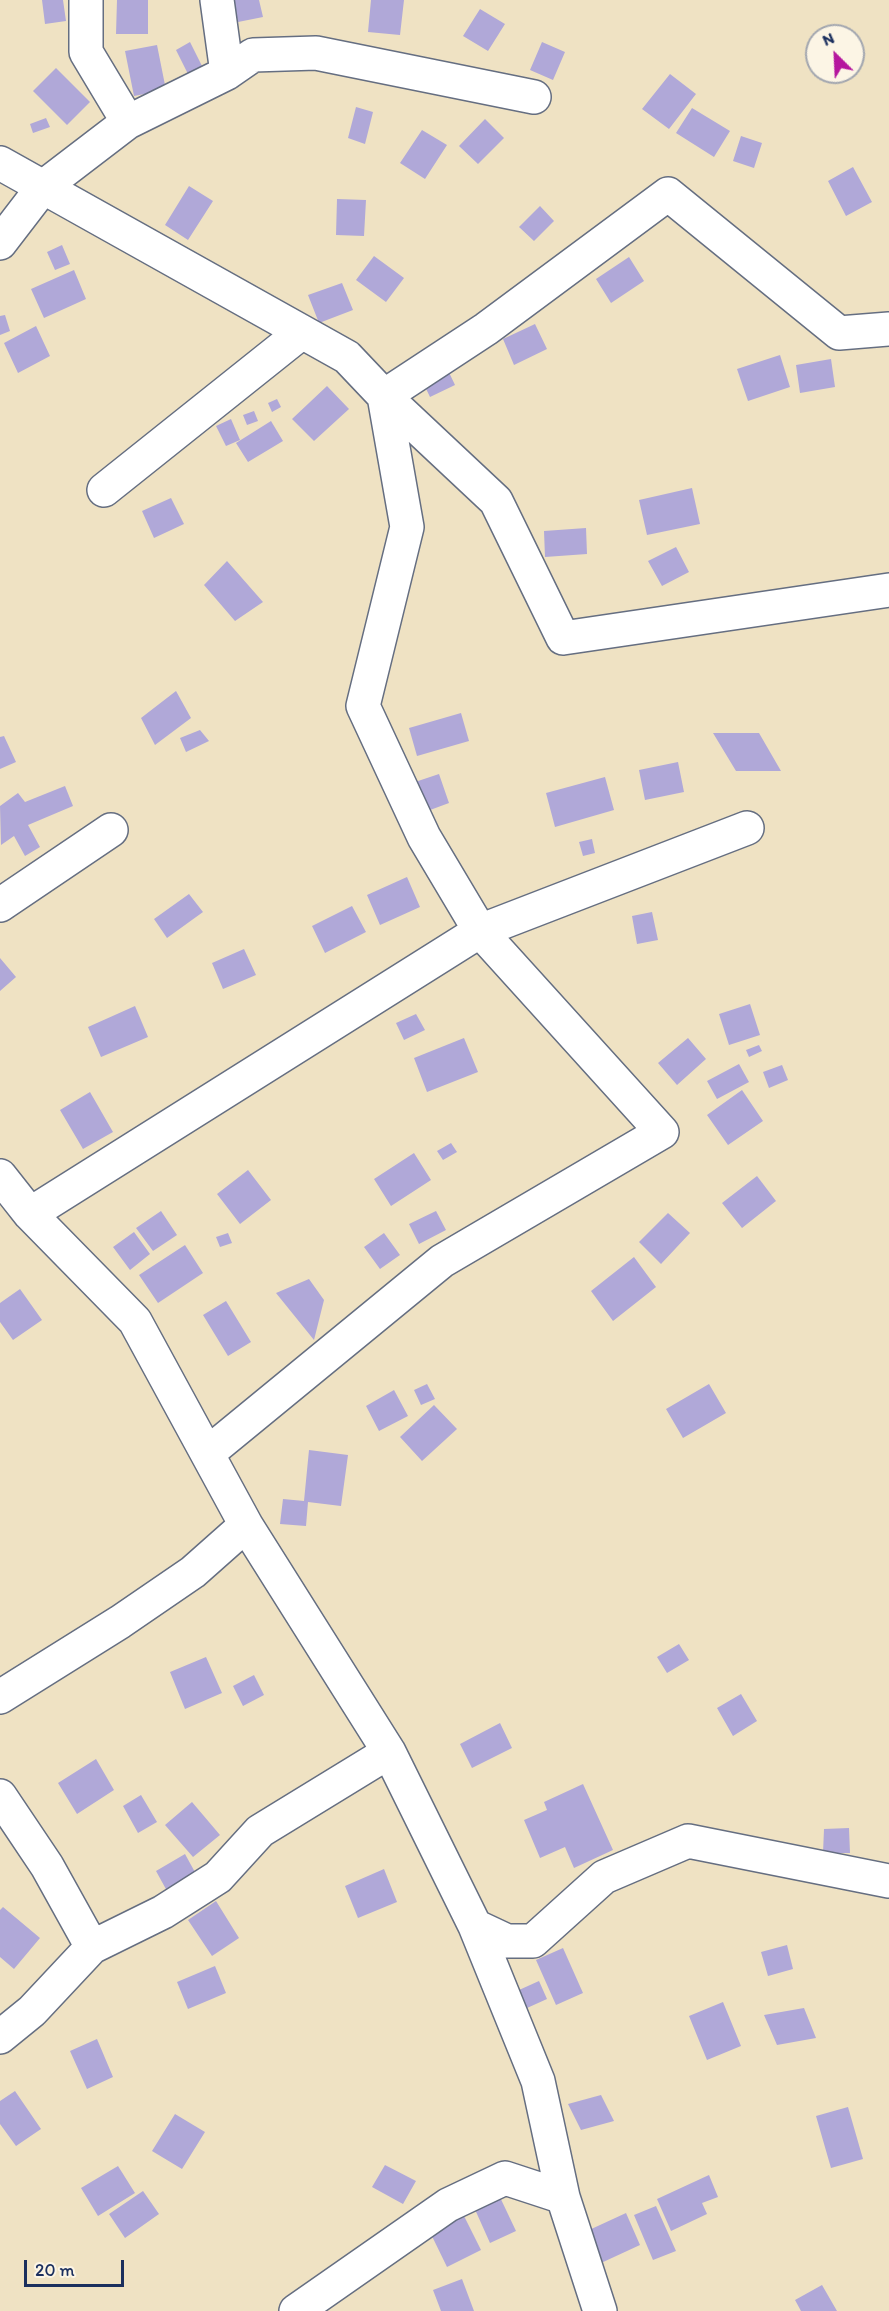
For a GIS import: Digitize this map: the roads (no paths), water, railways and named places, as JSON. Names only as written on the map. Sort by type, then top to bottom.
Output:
[{"type":"street","points":[[86,0],[86,52],[128,122]]},
{"type":"street","points":[[217,0],[227,73]]},
{"type":"street","points":[[0,243],[43,187],[128,122],[227,73],[253,55],[316,53],[534,98]]},
{"type":"street","points":[[0,163],[347,357],[384,396],[496,501],[563,638],[889,591]]},
{"type":"street","points":[[384,396],[486,329],[668,194],[839,333],[889,329]]},
{"type":"street","points":[[104,490],[302,332]]},
{"type":"street","points":[[208,1453],[442,1261],[662,1132],[480,931],[423,837],[363,706],[407,527],[384,396]]},
{"type":"street","points":[[30,1214],[480,931],[747,828]]},
{"type":"street","points":[[0,905],[111,830]]},
{"type":"street","points":[[0,1176],[30,1214],[135,1321],[246,1525],[389,1752],[475,1926],[538,2081],[563,2197],[600,2311]]},
{"type":"street","points":[[0,1697],[120,1622],[194,1572],[246,1525]]},
{"type":"street","points":[[0,2037],[33,2012],[92,1947],[164,1912],[218,1877],[260,1831],[389,1752]]},
{"type":"street","points":[[0,1796],[47,1866],[92,1947]]},
{"type":"street","points":[[475,1926],[507,1941],[533,1941],[604,1877],[688,1841],[889,1881]]},
{"type":"street","points":[[296,2311],[448,2205],[505,2178],[563,2197]]}]
